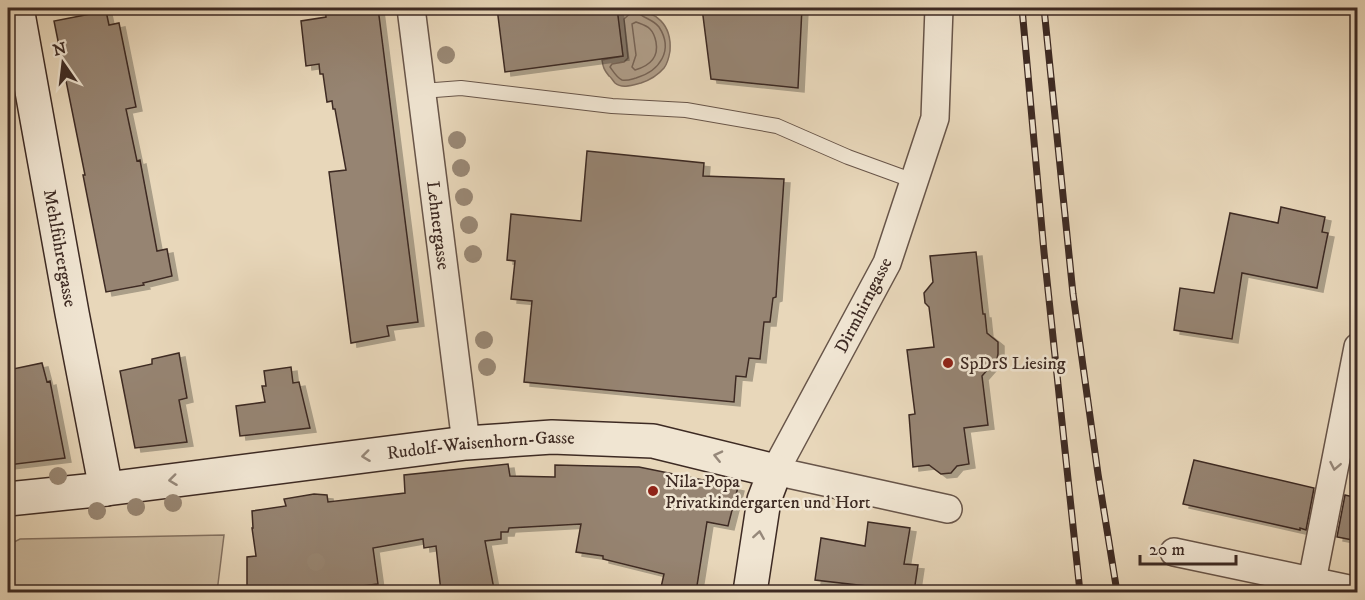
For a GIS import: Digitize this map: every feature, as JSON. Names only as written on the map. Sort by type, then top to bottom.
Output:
[{"type":"street","name":"Mehlführergasse","points":[[17,8],[106,489]]},
{"type":"street","name":"Lehnergasse","points":[[411,8],[466,443]]},
{"type":"street","name":"Dirmhirngasse","points":[[750,592],[764,500],[775,471],[887,262],[935,118],[939,8]]},
{"type":"street","points":[[1312,581],[1358,347]]},
{"type":"street","name":"Rudolf-Waisenhorn-Gasse","points":[[8,499],[106,489],[466,443],[552,437],[653,441],[775,471],[948,509]]},
{"type":"street","points":[[1174,552],[1358,591]]},
{"type":"lane","points":[[422,91],[461,88],[612,106],[686,110],[777,126],[848,158],[914,181]]},
{"type":"shaded area","points":[[224,535],[217,592],[8,592],[8,545],[20,539]]},
{"type":"water","points":[[631,9],[648,13],[661,21],[668,33],[670,51],[662,71],[651,79],[621,86],[607,74],[602,60],[623,56],[617,13]]},
{"type":"building","points":[[325,8],[378,8],[418,322],[387,326],[389,336],[351,343],[329,172],[346,170],[335,109],[333,109],[332,101],[327,102],[323,74],[320,74],[319,64],[306,66],[301,21],[326,17]]},
{"type":"building","points":[[497,8],[617,8],[623,56],[505,72]]},
{"type":"building","points":[[702,8],[802,8],[798,88],[711,79]]},
{"type":"building","points":[[106,11],[109,25],[119,23],[136,107],[126,109],[137,161],[140,160],[157,251],[167,249],[172,276],[143,283],[144,285],[106,292],[54,21]]},
{"type":"building","points":[[587,151],[704,163],[703,176],[784,179],[776,297],[773,298],[770,322],[764,322],[760,359],[749,358],[746,377],[736,376],[734,402],[524,382],[532,301],[511,299],[515,261],[507,260],[511,214],[581,221]]},
{"type":"building","points":[[1281,207],[1325,217],[1322,232],[1328,233],[1317,288],[1242,273],[1232,339],[1174,330],[1180,288],[1214,293],[1230,213],[1278,223]]},
{"type":"building","name":"SpDrS Liesing","points":[[976,252],[987,333],[998,342],[997,359],[982,376],[988,425],[964,428],[969,464],[957,466],[951,473],[941,474],[929,465],[913,467],[909,415],[915,414],[907,350],[934,347],[929,307],[925,303],[924,293],[933,282],[930,256]]},
{"type":"building","points":[[179,353],[187,398],[179,400],[187,442],[135,448],[120,371],[152,364],[152,359]]},
{"type":"building","points":[[42,363],[47,382],[50,381],[65,458],[8,465],[8,370]]},
{"type":"building","points":[[291,367],[293,383],[299,382],[310,428],[240,436],[236,406],[265,402],[262,386],[266,386],[264,371]]},
{"type":"building","points":[[1194,460],[1314,488],[1306,530],[1183,504]]},
{"type":"building","points":[[508,464],[510,476],[555,477],[555,465],[639,467],[738,487],[728,526],[707,522],[696,592],[660,592],[664,574],[603,559],[603,556],[576,552],[581,524],[509,528],[508,532],[501,532],[501,539],[485,541],[494,589],[441,592],[436,546],[424,548],[423,539],[373,548],[378,584],[339,589],[339,592],[247,592],[247,557],[256,556],[252,511],[286,506],[284,499],[314,494],[327,495],[328,502],[405,493],[404,475]]},
{"type":"building","points":[[1345,495],[1358,498],[1358,541],[1337,537]]},
{"type":"building","points":[[868,522],[910,528],[904,564],[918,565],[914,592],[865,592],[866,586],[815,580],[821,538],[865,546]]},
{"type":"railway","points":[[1022,8],[1044,252],[1080,592]]},
{"type":"railway","points":[[1044,8],[1073,294],[1117,592]]},
{"type":"place","name":"SpDrS Liesing","points":[[948,363]]},
{"type":"place","name":"Nila-Popa Privatkindergarten und Hort","points":[[653,491]]}]
